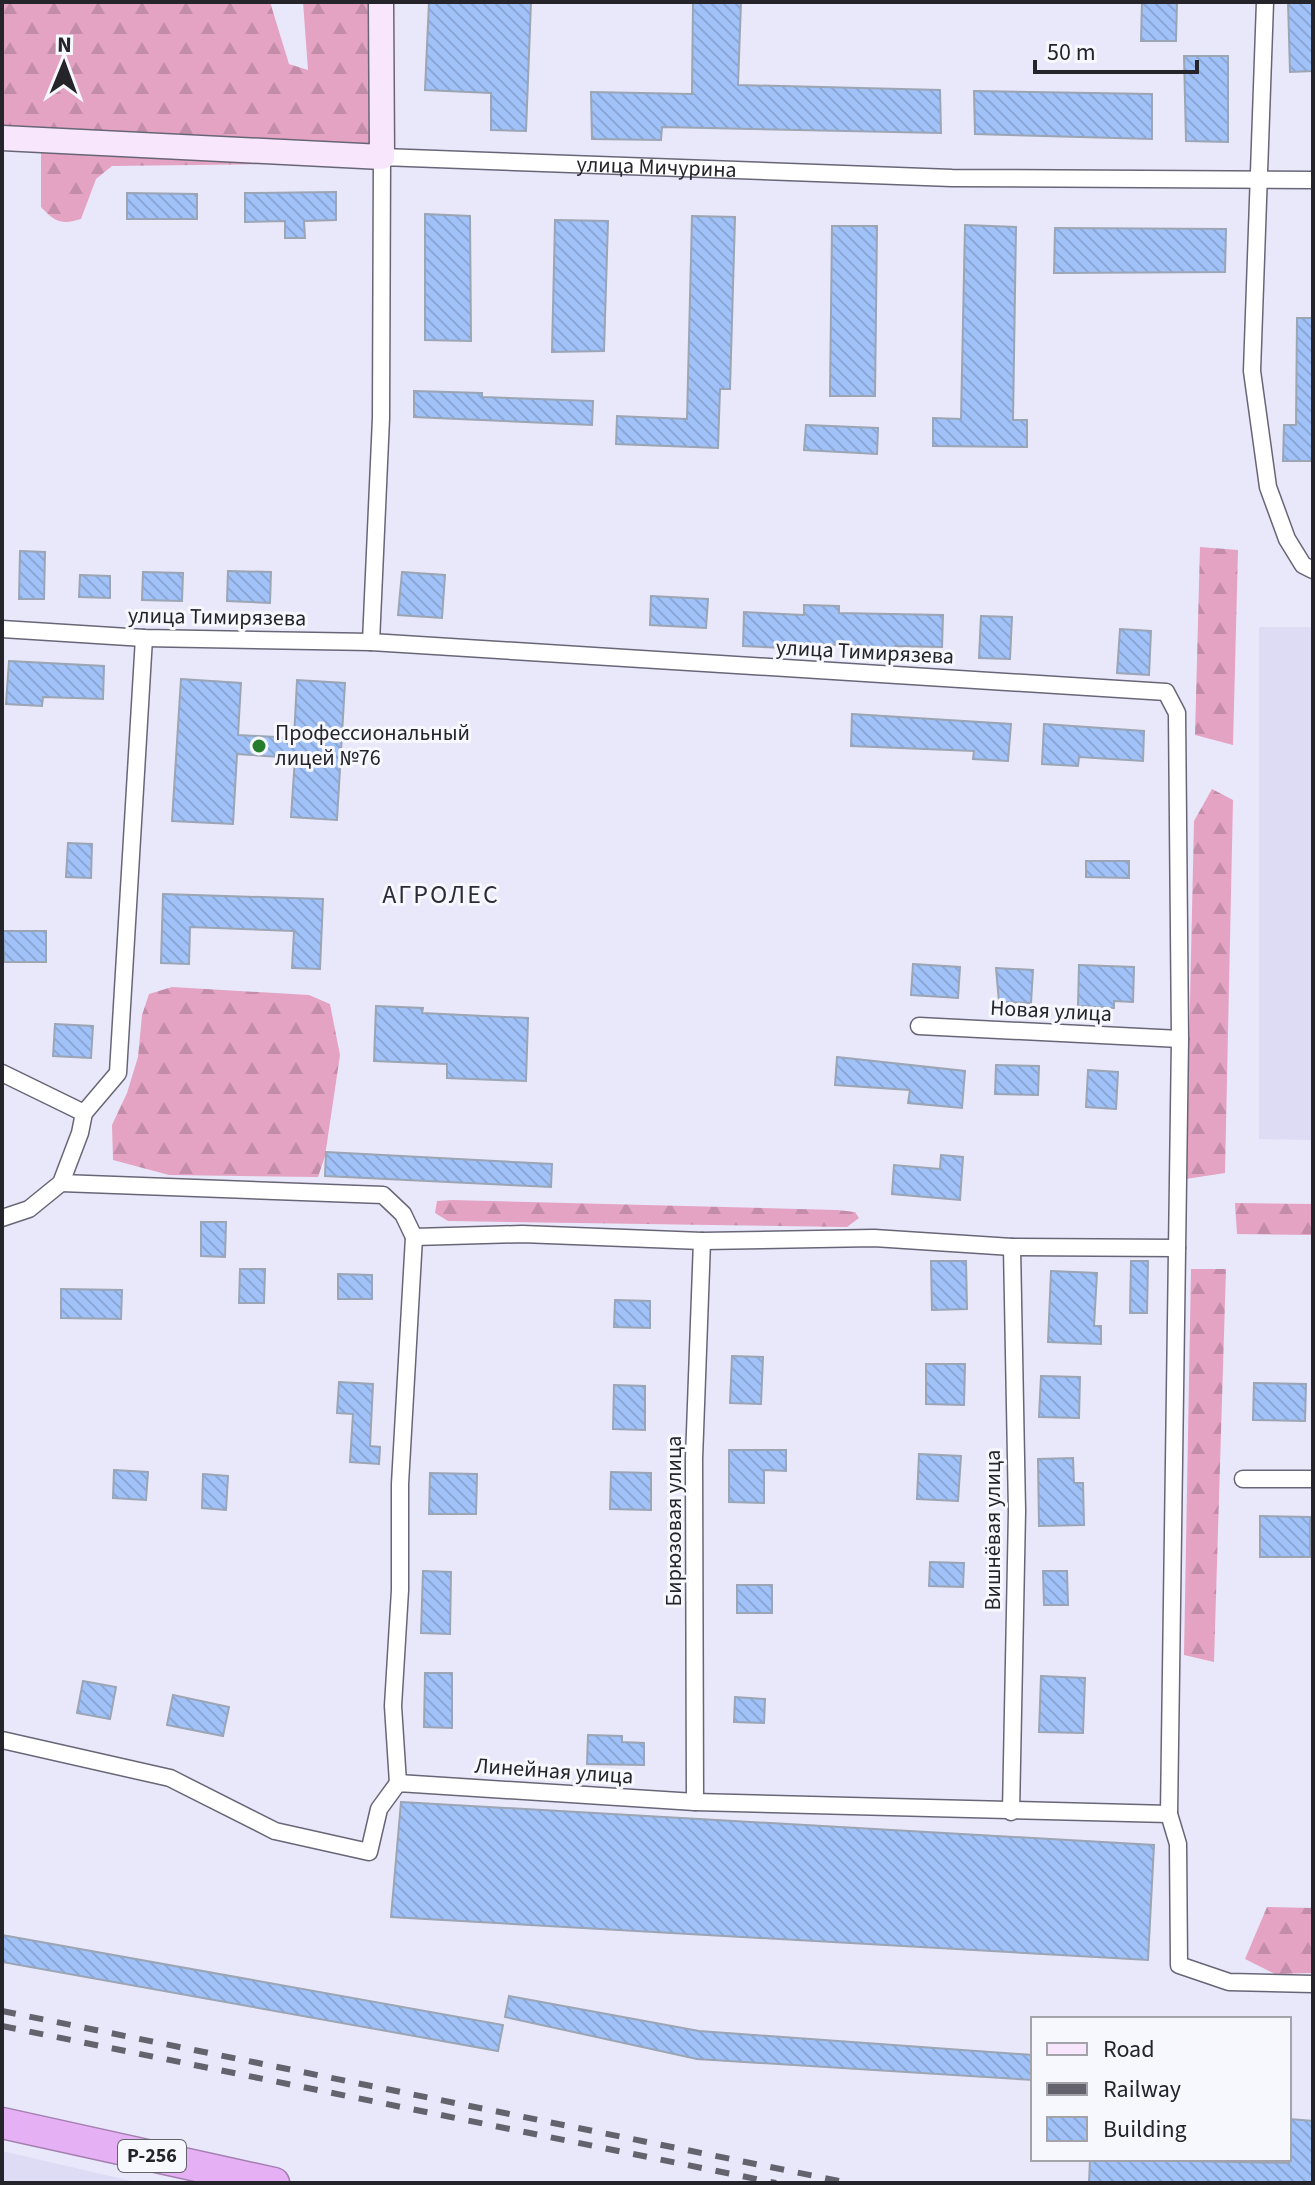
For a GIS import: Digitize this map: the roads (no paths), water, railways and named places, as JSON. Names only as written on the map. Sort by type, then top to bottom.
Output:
[{"type":"highway","name":"Р-256","points":[[2,2123],[274,2183]]},
{"type":"street","points":[[371,642],[381,418],[381,2]]},
{"type":"street","points":[[1265,2],[1252,371],[1268,487],[1287,539],[1303,565],[1313,570]]},
{"type":"street","name":"улица Мичурина","points":[[2,138],[382,157],[952,178],[1313,180]]},
{"type":"street","name":"улица Тимирязева","points":[[2,629],[144,638],[371,642],[1166,692],[1173,699],[1177,713],[1180,1039],[1169,1814],[1178,1844],[1179,1965],[1229,1982],[1313,1984]]},
{"type":"street","points":[[2,1218],[29,1209],[61,1183],[80,1133],[84,1113],[118,1073],[144,638]]},
{"type":"street","name":"Новая улица","points":[[919,1026],[1180,1039]]},
{"type":"street","points":[[2,1073],[84,1113]]},
{"type":"street","points":[[2,1740],[170,1778],[275,1831],[369,1852],[379,1809],[398,1783],[393,1706],[400,1590],[400,1484],[414,1237],[403,1214],[383,1195],[61,1183]]},
{"type":"street","points":[[414,1237],[522,1234],[702,1241],[874,1238],[1012,1247],[1177,1248]]},
{"type":"street","name":"Бирюзовая улица","points":[[695,1802],[694,1459],[702,1241]]},
{"type":"street","name":"Вишнёвая улица","points":[[1011,1812],[1017,1511],[1012,1247]]},
{"type":"street","points":[[1243,1479],[1313,1479]]},
{"type":"street","name":"Линейная улица","points":[[398,1783],[695,1802],[1169,1814]]},
{"type":"railway","points":[[2,2011],[849,2183]]},
{"type":"railway","points":[[2,2026],[776,2183]]},
{"type":"place","name":"Профессиональный лицей №76","points":[[259,746]]},
{"type":"district","name":"АГРОЛЕС","points":[[441,894]]}]
